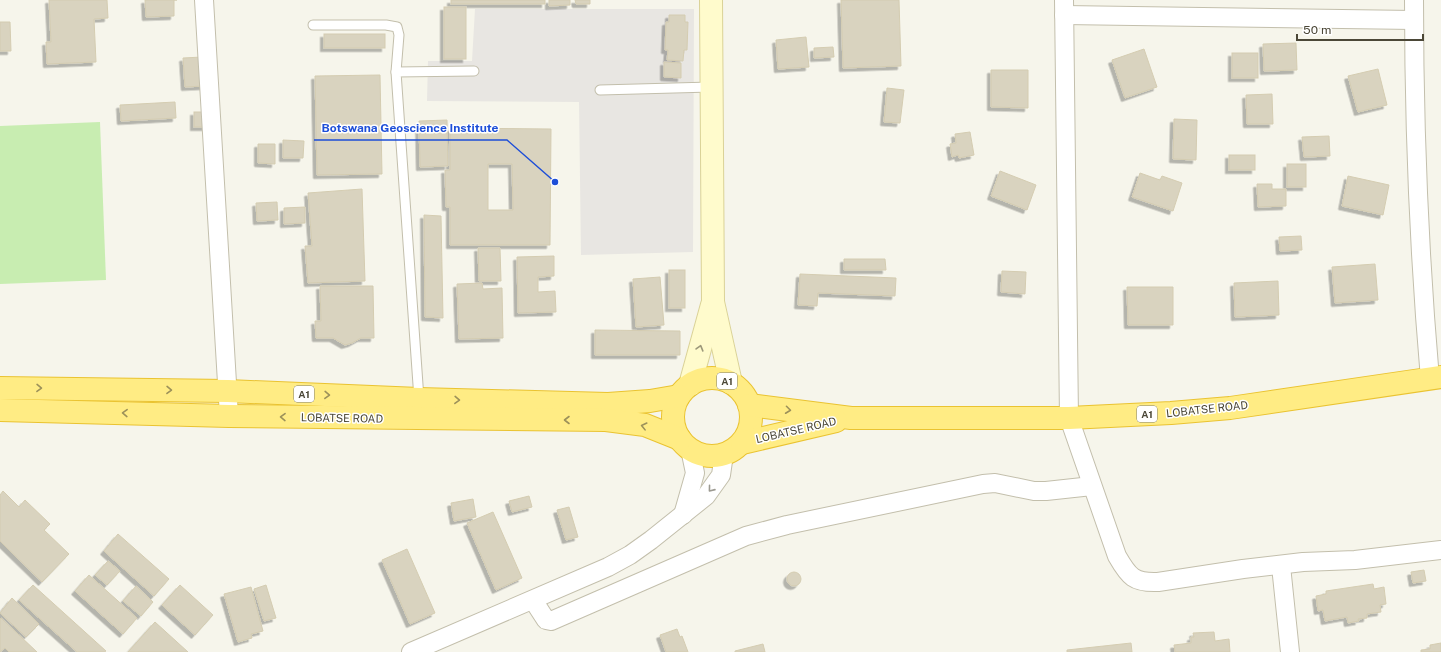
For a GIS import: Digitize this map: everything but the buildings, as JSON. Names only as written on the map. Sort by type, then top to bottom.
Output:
[{"type":"highway","name":"LOBATSE ROAD","points":[[0,410],[229,416],[608,404],[650,401],[684,391],[703,379],[717,378],[731,383]]},
{"type":"highway","name":"LOBATSE ROAD","points":[[0,388],[228,391],[419,409],[606,420],[645,425],[706,456],[724,454],[734,450],[742,443],[748,431],[751,418],[749,405],[851,418],[1069,418],[1172,413],[1230,408],[1435,378]]},
{"type":"highway","name":"A1","points":[[731,383],[742,392],[749,405]]},
{"type":"highway","points":[[684,391],[674,410],[674,425],[685,444]]},
{"type":"highway","name":"LOBATSE ROAD","points":[[742,443],[851,418]]},
{"type":"main road","points":[[711,0],[713,302],[731,383]]},
{"type":"main road","points":[[684,391],[713,302]]},
{"type":"street","points":[[204,0],[229,416]]},
{"type":"street","points":[[1414,0],[1419,213],[1424,313],[1435,378]]},
{"type":"street","points":[[1414,20],[1064,8],[1069,418],[1117,556],[1124,568],[1138,580],[1158,582],[1243,569],[1281,566],[1322,560],[1355,560],[1441,550]]},
{"type":"street","points":[[683,515],[695,473],[685,444]]},
{"type":"street","points":[[411,652],[608,567],[630,555],[706,496],[721,475],[724,454]]},
{"type":"street","points":[[533,600],[546,620],[552,621],[746,536],[774,528],[983,484],[995,483],[1034,491],[1092,486]]},
{"type":"street","points":[[1281,566],[1290,652]]},
{"type":"lane","points":[[313,25],[386,24],[394,26],[398,30],[399,35],[396,72],[419,409]]},
{"type":"lane","points":[[396,72],[474,71]]},
{"type":"lane","points":[[600,90],[711,87]]},
{"type":"green space","points":[[100,122],[106,280],[0,284],[0,126]]},
{"type":"shaded area","points":[[475,9],[694,9],[693,252],[581,255],[579,102],[427,101],[428,61],[472,61]]},
{"type":"place","name":"Botswana Geoscience Institute","points":[[555,182]]}]
